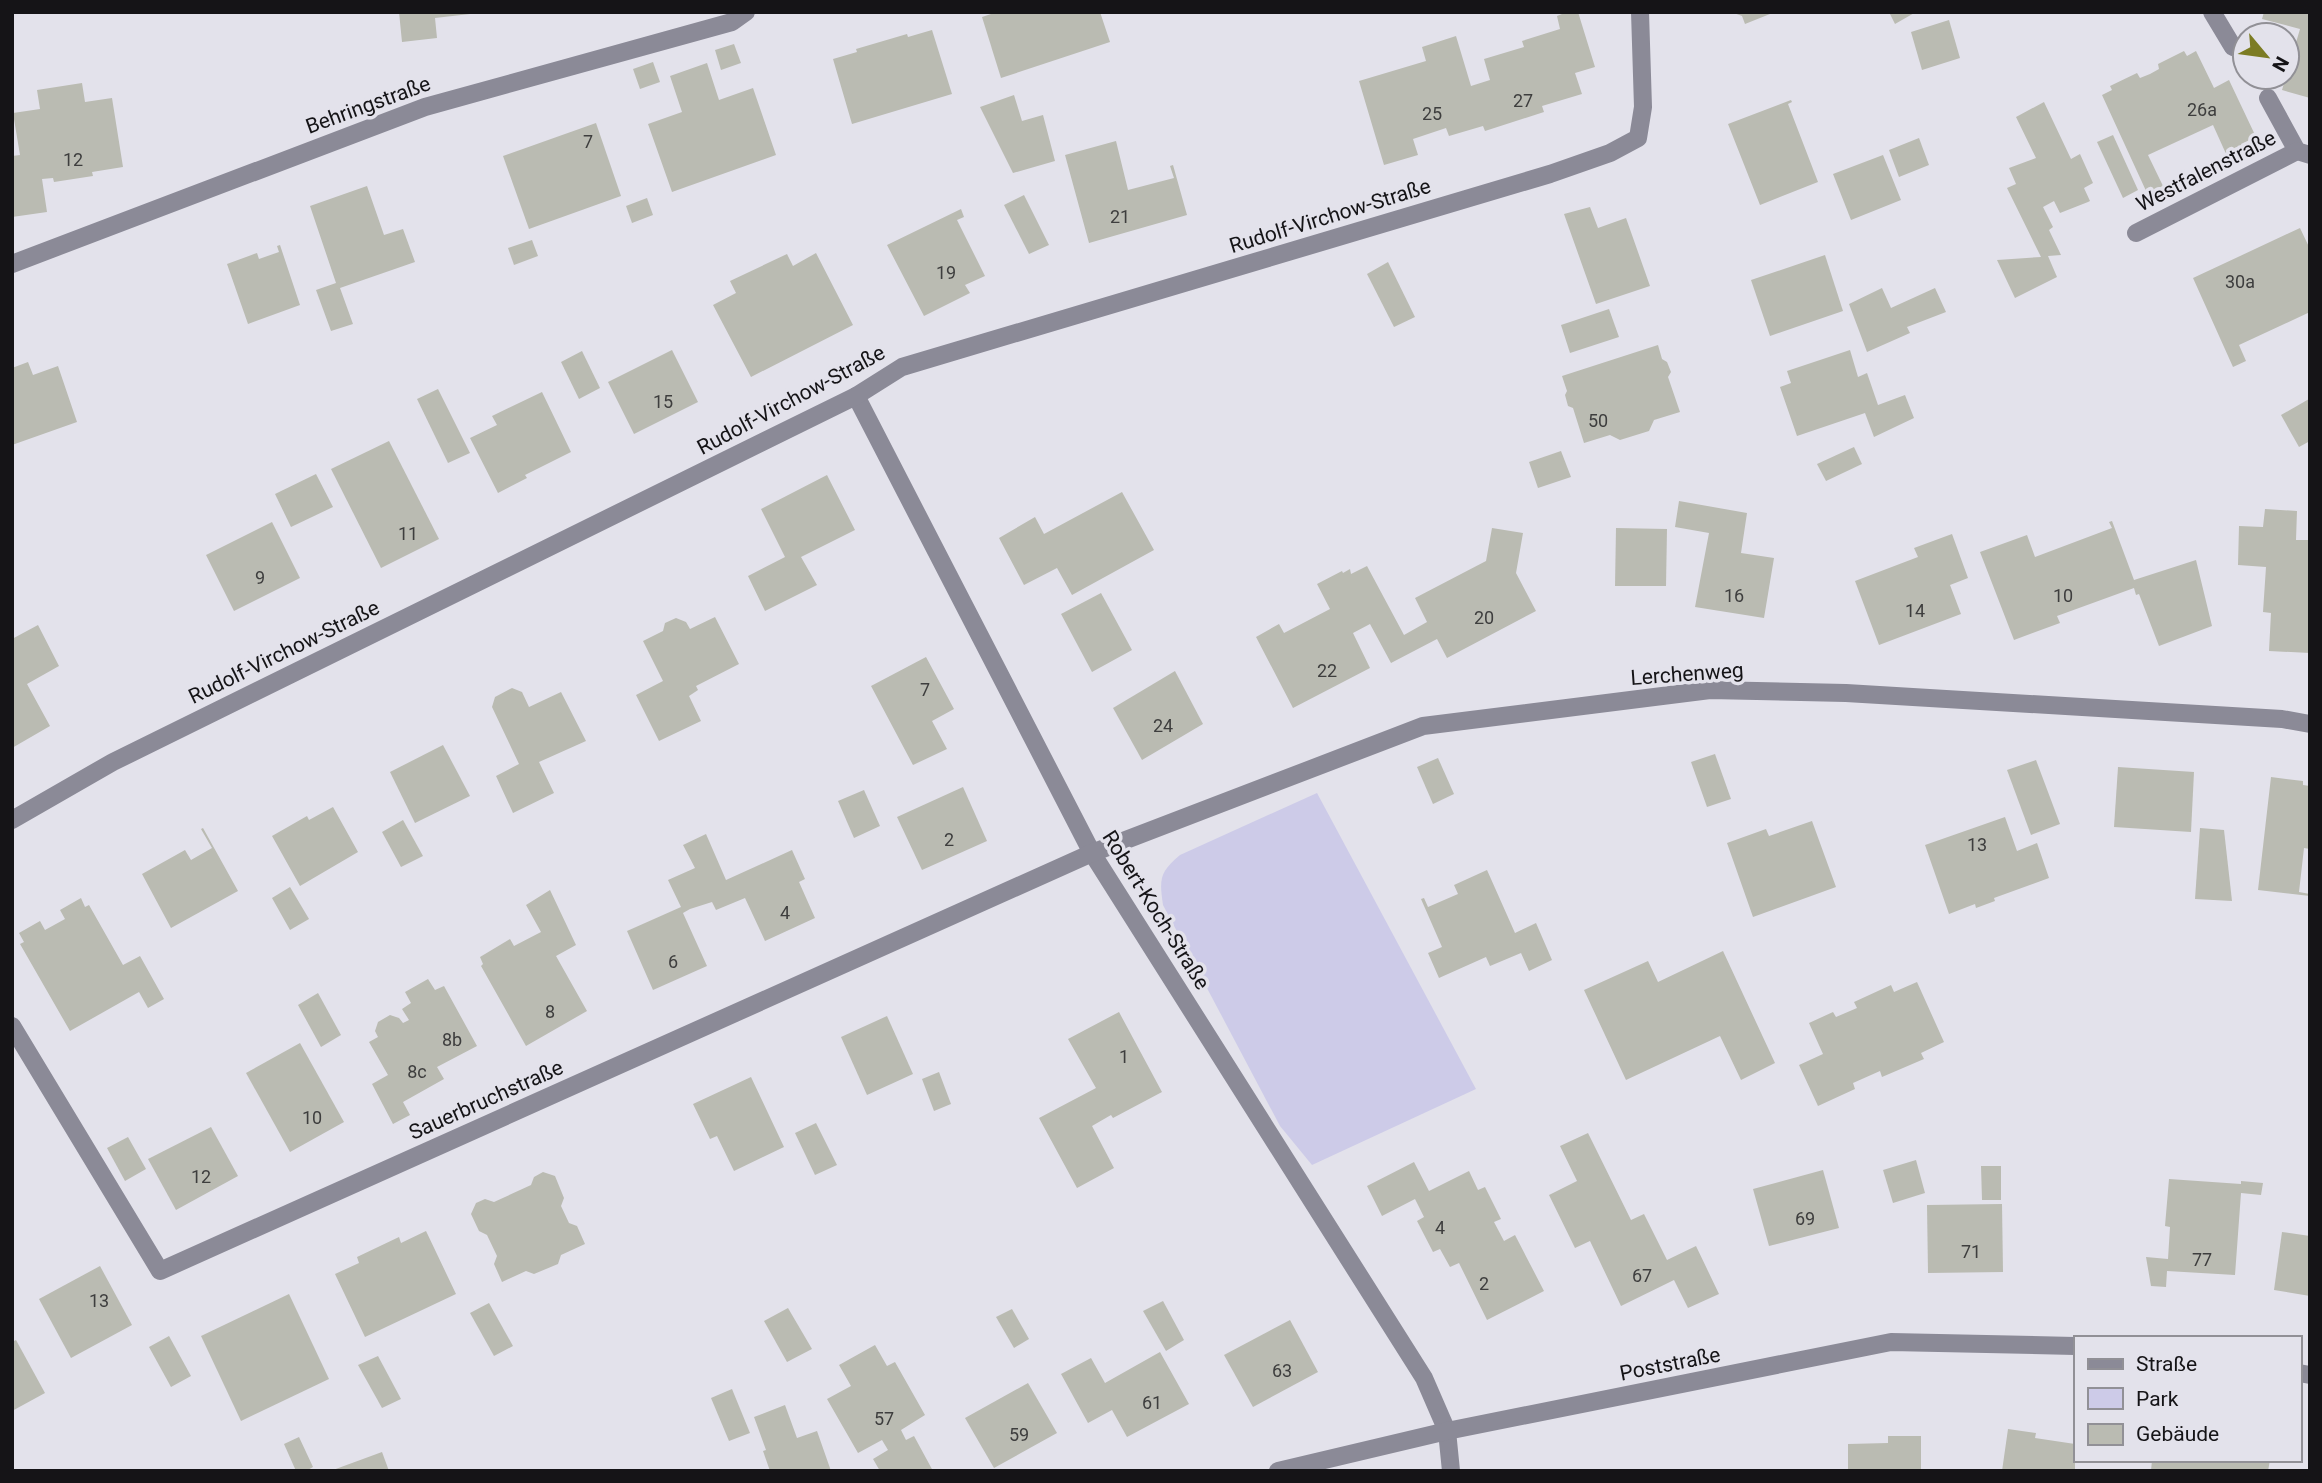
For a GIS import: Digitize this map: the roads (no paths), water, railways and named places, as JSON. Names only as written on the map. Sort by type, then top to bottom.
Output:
[{"type":"street","name":"Behringstraße","points":[[12,264],[425,107],[732,22],[746,12]]},
{"type":"street","name":"Rudolf-Virchow-Straße","points":[[12,820],[113,762],[856,396],[902,367],[1550,174],[1610,153],[1638,138],[1643,107],[1640,12]]},
{"type":"street","points":[[2211,12],[2231,44]]},
{"type":"street","name":"Westfalenstraße","points":[[2136,233],[2303,153],[2267,99]]},
{"type":"street","name":"Robert-Koch-Straße","points":[[856,396],[1092,853],[1424,1378],[1447,1431],[1451,1471]]},
{"type":"street","name":"Lerchenweg","points":[[1092,853],[1423,726],[1710,690],[1846,693],[2283,719],[2310,724]]},
{"type":"street","name":"Sauerbruchstraße","points":[[12,1026],[160,1271],[1092,853]]},
{"type":"street","name":"Poststraße","points":[[1278,1471],[1447,1431],[1891,1342],[2074,1346]]}]
